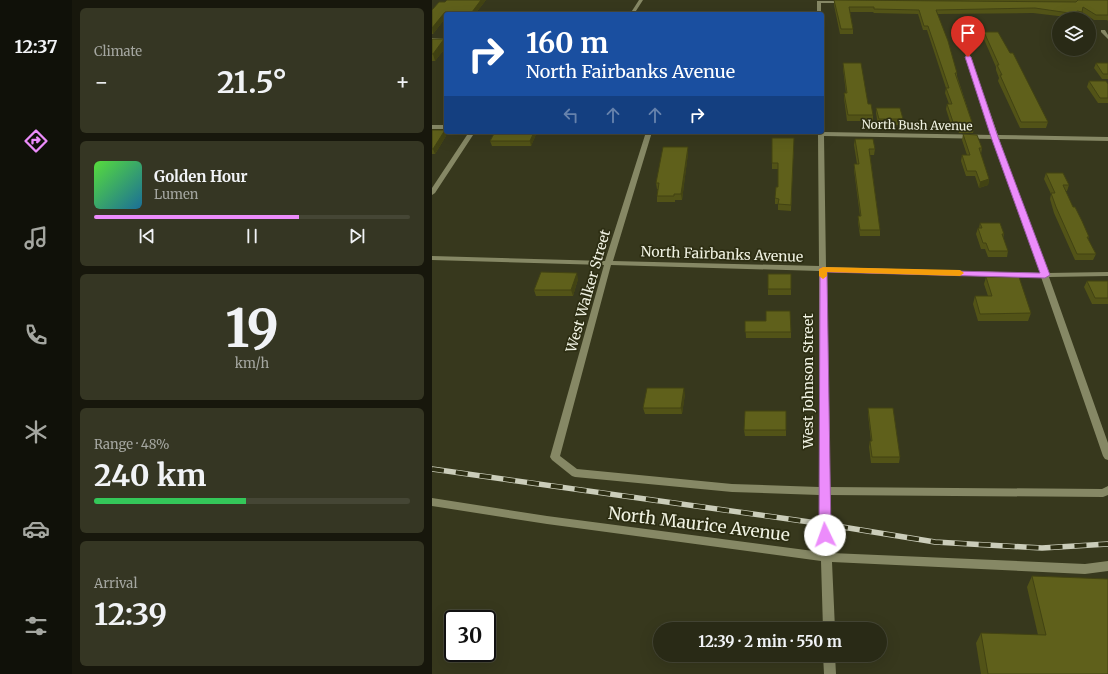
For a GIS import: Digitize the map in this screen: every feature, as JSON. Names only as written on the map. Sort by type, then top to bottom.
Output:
[{"type":"street","points":[[633,12],[641,0]]},
{"type":"street","points":[[819,12],[819,2],[850,2]]},
{"type":"street","points":[[959,30],[994,137],[1045,275],[1108,456]]},
{"type":"street","points":[[1103,31],[1108,38]]},
{"type":"street","points":[[432,39],[444,40]]},
{"type":"street","points":[[432,127],[444,127]]},
{"type":"street","name":"North Bush Avenue","points":[[824,133],[1108,139]]},
{"type":"street","points":[[432,193],[471,134]]},
{"type":"street","name":"West Walker Street","points":[[648,134],[608,264],[555,457],[575,473],[732,488],[824,491]]},
{"type":"street","name":"West Johnson Street","points":[[821,134],[824,491],[829,622]]},
{"type":"street","name":"North Fairbanks Avenue","points":[[432,258],[1045,275],[1108,274]]},
{"type":"street","points":[[824,491],[1103,493],[1108,490]]},
{"type":"street","name":"North Maurice Avenue","points":[[432,502],[547,520],[827,557],[1085,569],[1108,566]]},
{"type":"street","points":[[830,662],[830,674]]},
{"type":"building","points":[[447,0],[481,0],[472,12],[444,12],[432,28],[432,10],[439,2],[445,2]]},
{"type":"building","points":[[834,0],[1076,2],[1078,0],[1108,0],[1108,15],[1096,15],[1096,12],[1091,12],[1083,7],[1082,12],[1062,12],[1035,8],[936,10],[948,41],[957,73],[955,73],[974,128],[960,127],[958,122],[953,122],[947,104],[952,104],[946,88],[949,88],[928,26],[924,26],[919,10],[849,7],[853,29],[841,29]]},
{"type":"building","points":[[984,32],[998,32],[1010,53],[1013,53],[1048,122],[1021,122],[1000,75],[1002,75],[997,65],[999,65]]},
{"type":"building","points":[[432,39],[444,39],[433,54],[432,54]]},
{"type":"building","points":[[843,63],[861,63],[868,104],[871,104],[873,115],[848,115],[844,93],[847,93]]},
{"type":"building","points":[[1096,63],[1108,63],[1108,74],[1103,74]]},
{"type":"building","points":[[1089,81],[1106,81],[1108,84],[1108,98],[1100,98]]},
{"type":"building","points":[[876,108],[900,108],[903,119],[879,119]]},
{"type":"building","points":[[432,130],[444,130],[444,132],[432,149]]},
{"type":"building","points":[[494,134],[533,134],[530,141],[490,141]]},
{"type":"building","points":[[963,134],[977,135],[982,148],[979,148],[989,179],[980,182],[976,171],[967,171],[962,155],[970,155]]},
{"type":"building","points":[[772,138],[794,138],[791,205],[778,204],[779,199],[775,198],[776,187],[778,187],[778,163],[772,163]]},
{"type":"building","points":[[855,139],[873,139],[875,149],[869,149],[880,230],[860,230],[858,216],[861,216],[854,164],[859,164]]},
{"type":"building","points":[[663,147],[688,147],[681,194],[674,194],[674,196],[657,196],[659,183],[656,183]]},
{"type":"building","points":[[1046,173],[1063,173],[1069,185],[1063,185],[1073,207],[1075,207],[1082,221],[1089,237],[1087,237],[1096,254],[1077,254],[1056,207],[1051,193],[1055,193]]},
{"type":"building","points":[[980,223],[1000,223],[1008,251],[989,251],[986,243],[983,243],[978,228],[982,228]]},
{"type":"building","points":[[541,272],[577,273],[571,290],[534,290]]},
{"type":"building","points":[[768,274],[791,274],[791,289],[768,289]]},
{"type":"building","points":[[986,277],[1019,277],[1031,313],[980,314],[975,296],[992,296]]},
{"type":"building","points":[[1087,281],[1108,281],[1108,298],[1095,298]]},
{"type":"building","points":[[766,311],[790,311],[791,332],[745,332],[745,321],[766,321]]},
{"type":"building","points":[[647,388],[684,388],[681,408],[643,408]]},
{"type":"building","points":[[868,408],[893,408],[900,457],[872,457],[870,441],[872,441]]},
{"type":"building","points":[[745,411],[786,411],[786,430],[744,430]]},
{"type":"building","points":[[1032,576],[1108,579],[1108,674],[988,674],[981,633],[1046,635]]},
{"type":"railway","points":[[432,469],[824,524],[935,542],[1042,548],[1108,544]]},
{"type":"slow traffic","points":[[823,276],[823,269],[960,273]]},
{"type":"route","points":[[825,535],[823,269],[1045,275],[994,137],[968,57]]}]
